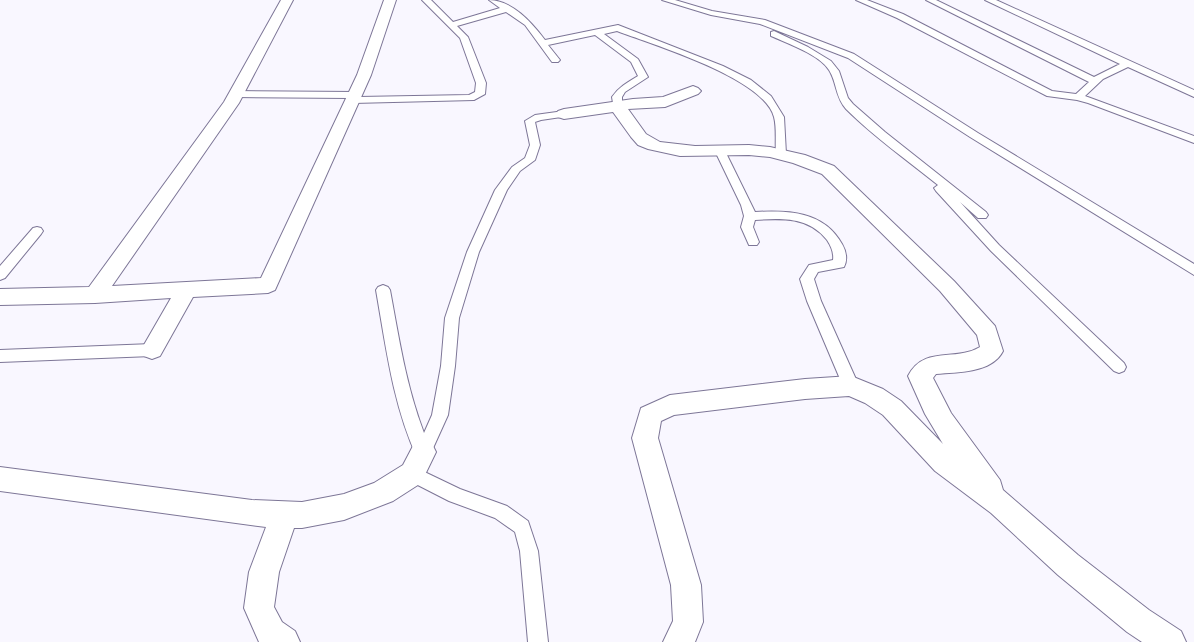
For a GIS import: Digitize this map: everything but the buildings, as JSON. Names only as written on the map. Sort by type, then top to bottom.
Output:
[{"type":"street","points":[[95,295],[231,102],[287,0]]},
{"type":"street","points":[[0,297],[95,295],[268,285],[364,75],[390,0]]},
{"type":"street","points":[[564,114],[665,102],[693,91]]},
{"type":"street","points":[[618,107],[631,127],[644,140],[657,146],[720,151],[750,150],[781,154],[811,162],[828,170],[947,286],[987,332],[992,350],[977,360],[930,366],[920,376],[927,398],[947,430],[1001,504]]},
{"type":"street","points":[[152,350],[186,290]]},
{"type":"street","points":[[679,642],[688,622],[686,585],[645,438],[650,415],[670,405],[805,389],[851,386],[874,396],[892,408],[944,463],[1001,504],[1068,565],[1138,621],[1170,642]]},
{"type":"street","points":[[0,479],[252,513],[302,515],[344,507],[384,492],[417,463]]},
{"type":"street","points":[[284,515],[264,572],[259,608],[271,633],[284,642]]},
{"type":"lane","points":[[236,94],[471,98],[480,94],[481,83],[464,37],[426,0]]},
{"type":"lane","points":[[494,0],[528,23],[556,60]]},
{"type":"lane","points":[[666,0],[762,22],[837,50],[864,63],[974,135],[1194,270]]},
{"type":"lane","points":[[860,0],[900,16],[1050,94],[1078,97],[1194,140]]},
{"type":"lane","points":[[930,0],[1095,81]]},
{"type":"lane","points":[[989,0],[1194,94]]},
{"type":"lane","points":[[450,25],[506,9]]},
{"type":"lane","points":[[735,17],[771,32],[831,66],[839,81],[848,105],[982,215]]},
{"type":"lane","points":[[544,43],[618,28],[720,68],[748,82],[768,98],[779,117],[781,154]]},
{"type":"lane","points":[[596,32],[634,61],[644,76],[622,90],[617,96],[618,107]]},
{"type":"lane","points":[[1078,97],[1100,77],[1127,64]]},
{"type":"lane","points":[[417,463],[440,415],[448,366],[452,318],[473,252],[501,190],[516,169],[530,160],[535,145],[530,120],[539,117],[564,114]]},
{"type":"lane","points":[[720,151],[747,205],[750,216],[747,227],[753,242]]},
{"type":"lane","points":[[926,170],[946,195],[991,243],[1119,368]]},
{"type":"lane","points":[[750,216],[778,214],[802,217],[820,224],[831,237],[841,253],[839,264],[814,268],[807,279],[814,301],[851,386]]},
{"type":"lane","points":[[0,274],[36,231]]},
{"type":"lane","points":[[384,290],[396,365],[417,463],[455,495],[501,512],[522,527],[529,550],[538,642]]},
{"type":"lane","points":[[0,356],[152,350]]}]
